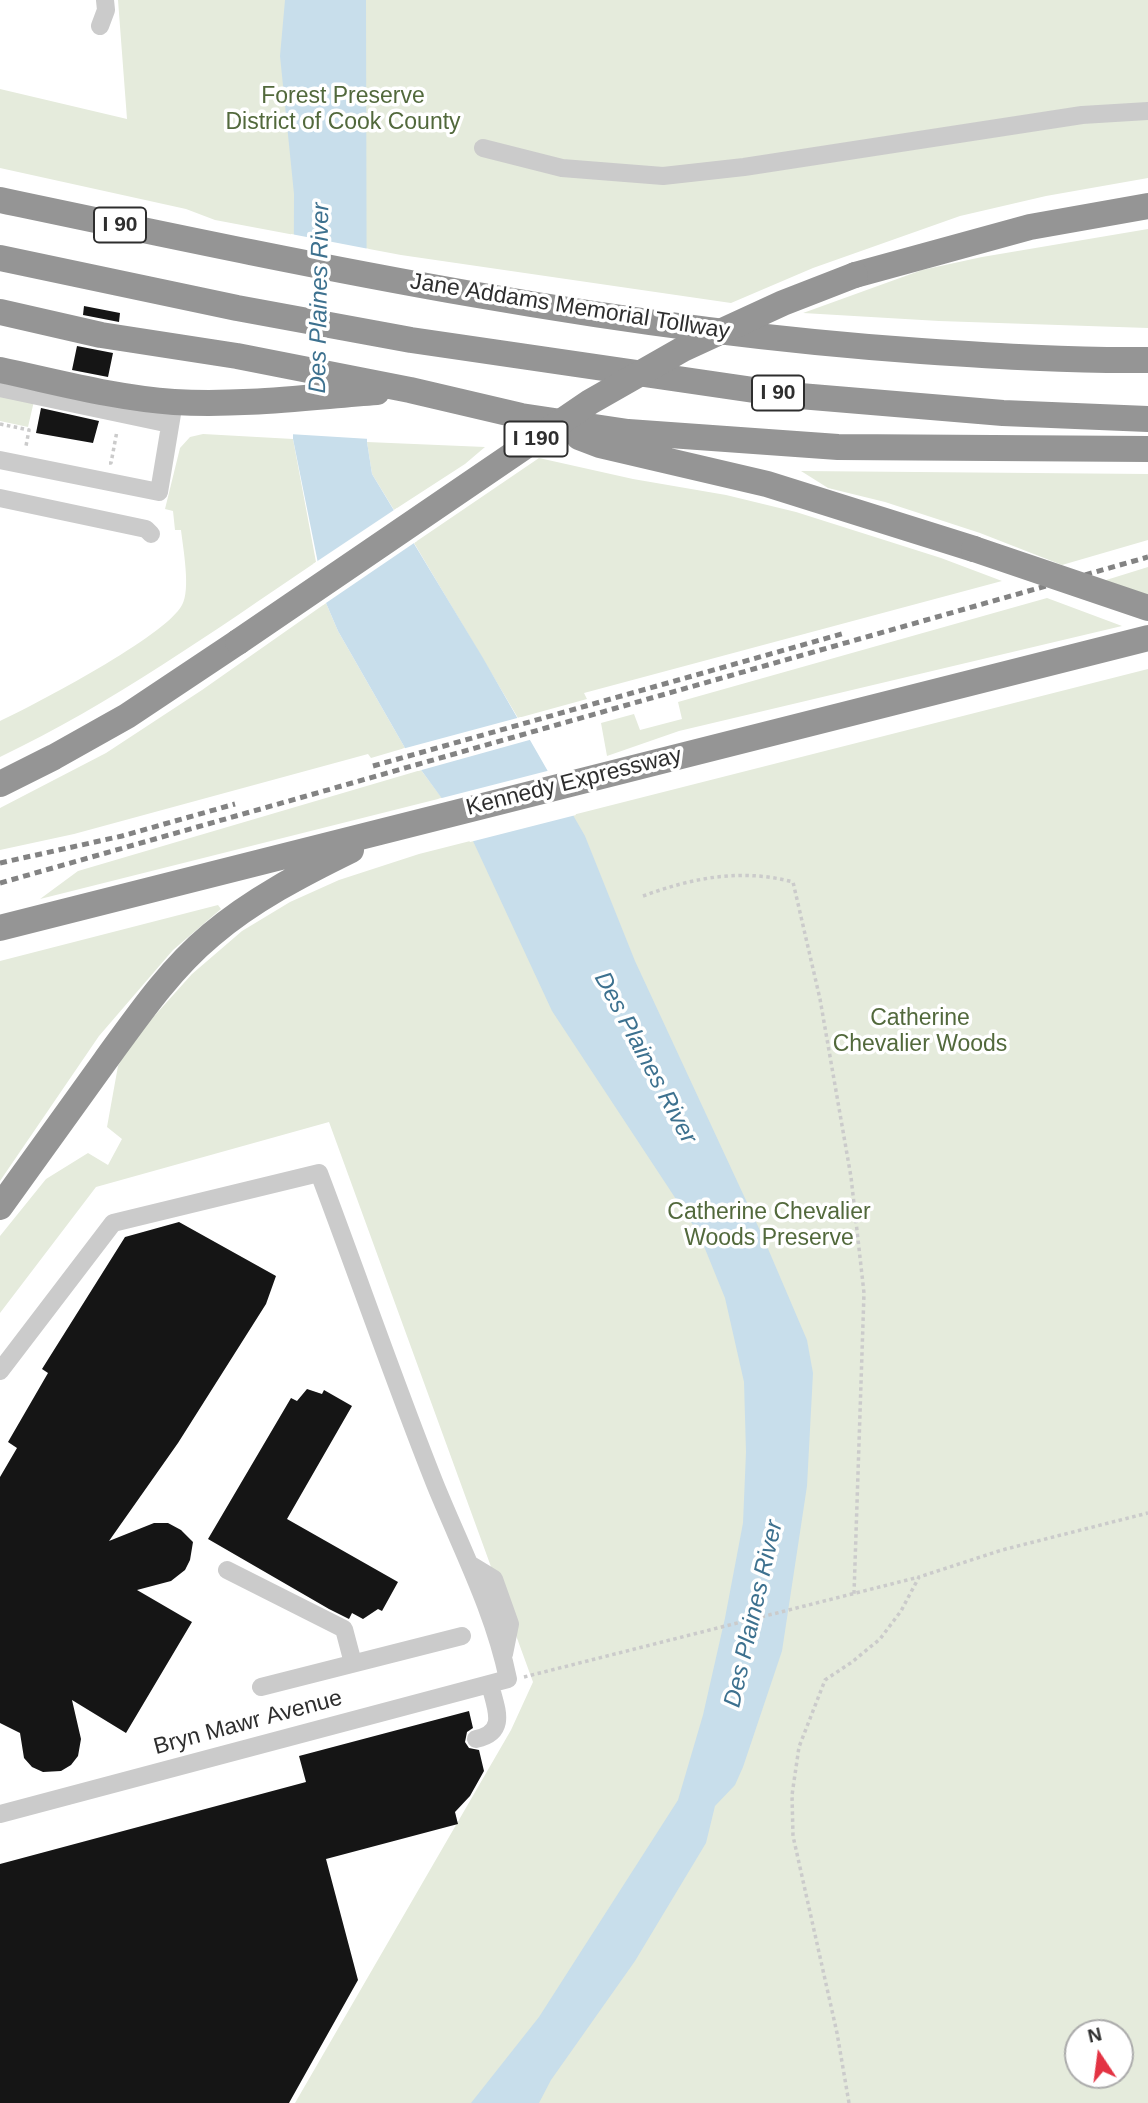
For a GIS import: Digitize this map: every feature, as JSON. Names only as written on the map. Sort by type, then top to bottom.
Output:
[{"type":"highway","name":"Jane Addams Memorial Tollway","points":[[0,200],[413,284],[631,320],[825,345],[978,355],[1148,359]]},
{"type":"highway","name":"I 190","points":[[0,784],[127,716],[590,402],[683,349],[783,303],[855,275],[1030,227],[1148,206]]},
{"type":"highway","name":"I 90","points":[[0,258],[237,308],[411,340],[788,394],[1003,413],[1148,419]]},
{"type":"highway","name":"I 90","points":[[0,298],[126,325],[183,346]]},
{"type":"highway","name":"I 90","points":[[0,312],[101,335],[183,346],[410,390],[522,416],[628,432],[838,447],[1148,449]]},
{"type":"highway","name":"I 90","points":[[0,370],[125,397],[172,413],[234,403],[410,390]]},
{"type":"highway","points":[[522,416],[600,445],[766,484],[974,549],[1148,608]]},
{"type":"highway","name":"Kennedy Expressway","points":[[0,928],[1148,638]]},
{"type":"highway","points":[[0,1207],[141,1012],[178,967],[211,935],[282,886],[402,826]]},
{"type":"street","points":[[100,26],[106,10],[105,0]]},
{"type":"street","points":[[483,148],[562,168],[663,176],[744,167],[1082,115],[1148,111]]},
{"type":"street","points":[[0,388],[121,414],[172,413],[159,492],[0,460]]},
{"type":"street","points":[[0,498],[146,529],[151,534]]},
{"type":"street","points":[[0,1371],[113,1223],[319,1173],[435,1483],[471,1565],[468,1591],[485,1637],[503,1656]]},
{"type":"street","points":[[471,1565],[494,1579],[510,1624],[503,1656]]},
{"type":"street","points":[[228,1570],[344,1629],[353,1663]]},
{"type":"street","points":[[261,1687],[462,1636]]},
{"type":"street","name":"Bryn Mawr Avenue","points":[[0,1814],[508,1679],[503,1656]]},
{"type":"street","points":[[476,1739],[487,1737],[494,1732],[498,1723],[490,1684]]},
{"type":"path","points":[[98,461],[111,463],[121,414]]},
{"type":"path","points":[[0,424],[29,430],[25,446],[37,449]]},
{"type":"path","points":[[643,896],[705,877],[774,877],[793,882],[822,1013],[851,1177],[864,1293],[854,1594]]},
{"type":"path","points":[[534,1675],[844,1597],[919,1577],[1002,1550],[1148,1513]]},
{"type":"path","points":[[849,2103],[837,2033],[793,1836],[792,1795],[799,1748],[825,1680],[880,1639],[901,1611],[919,1577]]},
{"type":"green space","name":"Forest Preserve District of Cook County","points":[[118,0],[1148,0],[1148,178],[1046,196],[960,216],[813,268],[731,303],[401,255],[215,220],[186,209],[0,168],[0,89],[127,119]]},
{"type":"green space","points":[[1148,229],[1148,328],[803,313],[922,270]]},
{"type":"green space","points":[[0,393],[34,401],[28,427],[0,421]]},
{"type":"green space","points":[[203,434],[293,439],[316,562],[122,690],[0,757],[0,721],[127,651],[152,634],[182,605],[186,579],[181,530],[175,530],[173,511],[165,509],[180,448],[190,437]]},
{"type":"green space","points":[[367,442],[485,447],[465,464],[394,510],[372,474]]},
{"type":"green space","points":[[539,458],[633,479],[726,495],[796,512],[941,558],[1002,581],[584,693],[587,699],[518,718],[414,543]]},
{"type":"green space","points":[[801,471],[1148,474],[1148,540],[1062,565],[980,533],[885,502],[828,488]]},
{"type":"green space","points":[[1148,567],[1148,595],[1103,581]]},
{"type":"green space","points":[[1047,598],[1122,626],[679,731],[607,756],[601,723],[634,714],[640,730],[682,719],[678,702]]},
{"type":"green space","points":[[326,603],[338,631],[405,748],[371,758],[368,754],[74,834],[0,850],[0,808],[106,753]]},
{"type":"green space","name":"Catherine Chevalier Woods Preserve","points":[[1148,669],[1148,2103],[295,2103],[511,1730],[533,1682],[329,1122],[96,1187],[0,1313],[0,1236],[46,1179],[88,1153],[108,1165],[122,1139],[107,1127],[118,1066],[130,1043],[192,974],[242,931],[290,902],[339,880],[419,854]]},
{"type":"green space","points":[[421,770],[442,798],[40,899],[78,871]]},
{"type":"green space","points":[[218,905],[221,909],[173,950],[99,1036],[0,1181],[0,961]]},
{"type":"water","name":"Des Plaines River","points":[[285,0],[366,0],[367,442],[372,474],[483,658],[585,836],[635,961],[763,1237],[807,1340],[813,1373],[807,1486],[782,1651],[743,1767],[735,1785],[715,1806],[706,1843],[635,1961],[551,2080],[539,2103],[471,2103],[539,2017],[678,1800],[703,1715],[743,1523],[746,1452],[744,1382],[725,1298],[699,1234],[552,1011],[473,841],[405,748],[338,631],[326,603],[293,439],[294,194],[280,56]]},
{"type":"pier","points":[[291,234],[369,249],[370,439],[289,434]]},
{"type":"pier","points":[[397,508],[417,541],[323,605],[313,564]]},
{"type":"pier","points":[[521,717],[533,739],[418,771],[402,749]]},
{"type":"pier","points":[[551,770],[576,815],[470,842],[438,799]]},
{"type":"building","points":[[84,306],[120,313],[119,322],[83,315]]},
{"type":"building","points":[[77,346],[113,353],[108,377],[72,370]]},
{"type":"building","points":[[41,408],[99,421],[93,443],[36,433]]},
{"type":"building","points":[[179,1222],[276,1276],[266,1304],[178,1443],[109,1541],[154,1523],[168,1523],[181,1530],[193,1542],[185,1570],[171,1581],[137,1590],[192,1622],[126,1733],[72,1700],[81,1739],[78,1756],[71,1765],[61,1771],[43,1772],[32,1767],[24,1758],[20,1733],[0,1723],[0,1477],[17,1448],[8,1442],[48,1373],[42,1369],[125,1237]]},
{"type":"building","points":[[307,1389],[322,1394],[324,1390],[352,1406],[287,1519],[398,1582],[382,1611],[378,1609],[363,1619],[352,1613],[349,1619],[329,1609],[208,1539],[291,1398],[297,1401]]},
{"type":"building","points":[[469,1711],[473,1728],[467,1732],[465,1742],[469,1748],[479,1750],[484,1771],[470,1796],[455,1812],[458,1824],[326,1859],[358,1980],[289,2103],[0,2103],[0,1864],[306,1782],[299,1756]]},
{"type":"railway","points":[[0,883],[1148,557]]},
{"type":"railway","points":[[373,766],[845,633]]},
{"type":"railway","points":[[0,863],[122,836],[235,804]]},
{"type":"park label","name":"Catherine Chevalier Woods","points":[[920,1032]]}]
